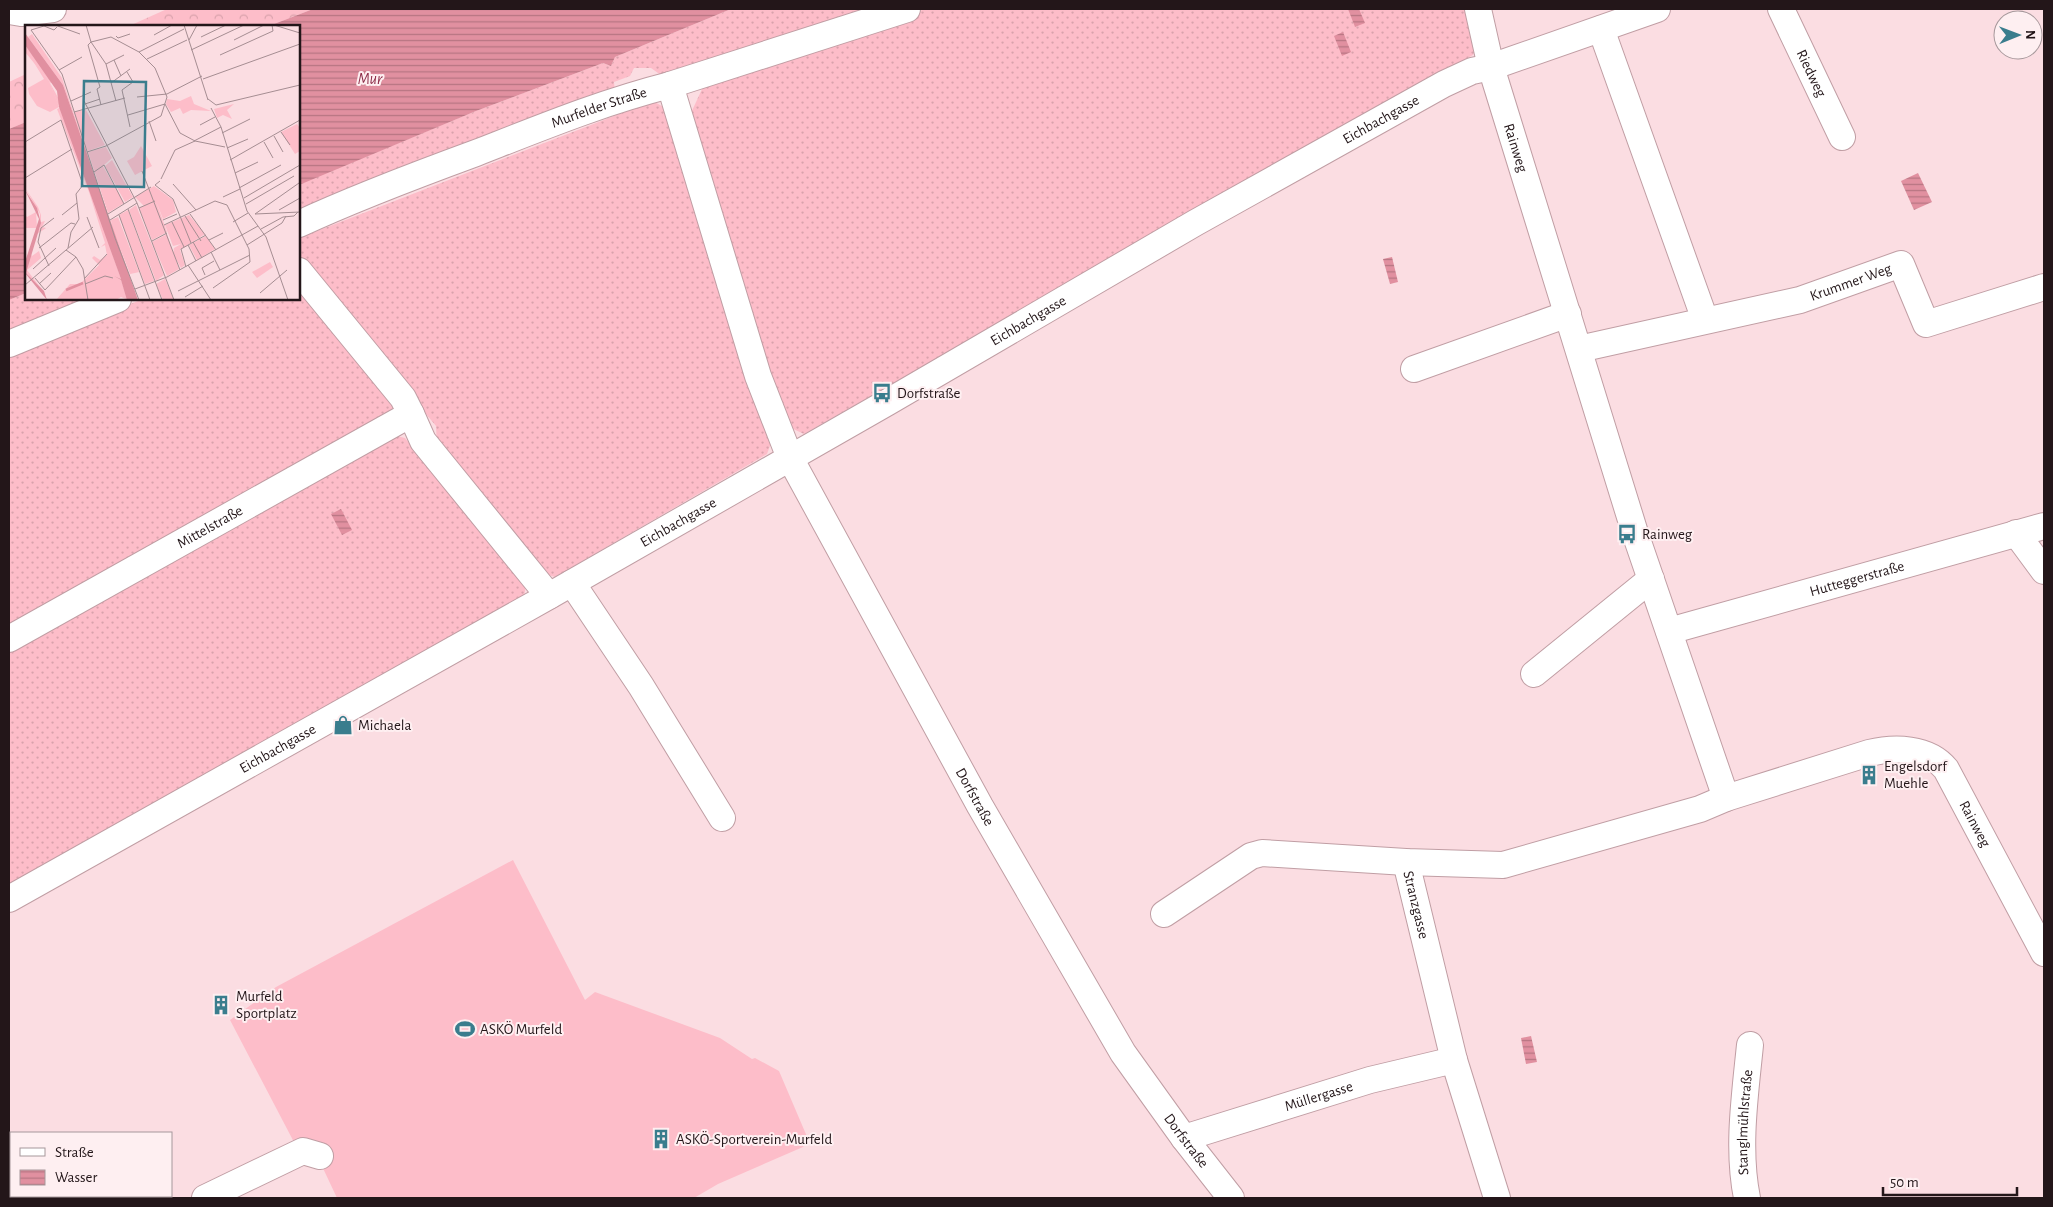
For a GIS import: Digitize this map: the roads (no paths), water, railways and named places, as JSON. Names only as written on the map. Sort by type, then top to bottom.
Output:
[{"type":"street","points":[[9,11],[21,13],[53,9]]},
{"type":"street","name":"Murfelder Straße","points":[[300,224],[341,204],[545,124],[632,94],[670,85],[907,9]]},
{"type":"street","name":"Rainweg","points":[[1478,9],[1491,66],[1651,579],[1726,798]]},
{"type":"street","points":[[1491,66],[1657,9]]},
{"type":"street","name":"Riedweg","points":[[1781,9],[1842,137]]},
{"type":"street","points":[[1601,29],[1705,320]]},
{"type":"street","name":"Eichbachgasse","points":[[9,899],[572,583],[1194,223],[1444,84],[1472,71],[1491,66]]},
{"type":"street","name":"Dorfstraße","points":[[670,85],[758,376],[790,458],[985,815],[1123,1052],[1184,1138],[1231,1198]]},
{"type":"street","name":"Krummer Weg","points":[[1579,349],[1800,300],[1901,264],[1926,324],[2044,286]]},
{"type":"street","points":[[300,272],[403,398],[423,441],[549,596]]},
{"type":"street","points":[[9,344],[116,300]]},
{"type":"street","points":[[1414,370],[1568,314]]},
{"type":"street","name":"Mittelstraße","points":[[9,639],[411,414]]},
{"type":"street","name":"Hutteggerstraße","points":[[1670,631],[2044,526]]},
{"type":"street","points":[[2016,533],[2044,571]]},
{"type":"street","points":[[1534,674],[1651,579]]},
{"type":"street","points":[[572,583],[641,686],[722,818]]},
{"type":"street","name":"Rainweg","points":[[1406,862],[1503,865],[1700,809],[1726,798],[1869,752],[1884,750],[1912,751],[1926,754],[1946,769],[2044,953]]},
{"type":"street","name":"Stranzgasse","points":[[1164,914],[1251,856],[1262,853],[1406,862],[1454,1060],[1497,1198]]},
{"type":"street","name":"Stanglmühlstraße","points":[[1747,1198],[1744,1181],[1744,1105],[1750,1045]]},
{"type":"street","name":"Müllergasse","points":[[1184,1138],[1370,1080],[1454,1060]]},
{"type":"street","points":[[205,1198],[303,1151],[320,1156]]},
{"type":"water","name":"Mur","points":[[313,9],[731,9],[615,57],[611,66],[603,63],[476,111],[300,185],[300,25],[272,25]]},
{"type":"water","points":[[1348,9],[1359,9],[1365,23],[1355,27]]},
{"type":"water","points":[[1343,32],[1351,52],[1342,56],[1334,36]]},
{"type":"water","points":[[25,122],[25,293],[9,300],[9,129]]},
{"type":"water","points":[[1918,173],[1932,202],[1914,210],[1901,181]]},
{"type":"water","points":[[1392,257],[1398,282],[1390,284],[1383,259]]},
{"type":"water","points":[[341,509],[352,530],[342,535],[331,514]]},
{"type":"water","points":[[1531,1036],[1537,1062],[1526,1064],[1521,1038]]},
{"type":"place","name":"Dorfstraße","points":[[882,393]]},
{"type":"place","name":"Rainweg","points":[[1627,534]]},
{"type":"place","name":"Michaela","points":[[343,725]]},
{"type":"place","name":"Engelsdorf Muehle","points":[[1869,775]]},
{"type":"place","name":"Murfeld Sportplatz","points":[[221,1005]]},
{"type":"place","name":"ASKÖ Murfeld","points":[[465,1029]]},
{"type":"place","name":"ASKÖ-Sportverein-Murfeld","points":[[661,1139]]}]
